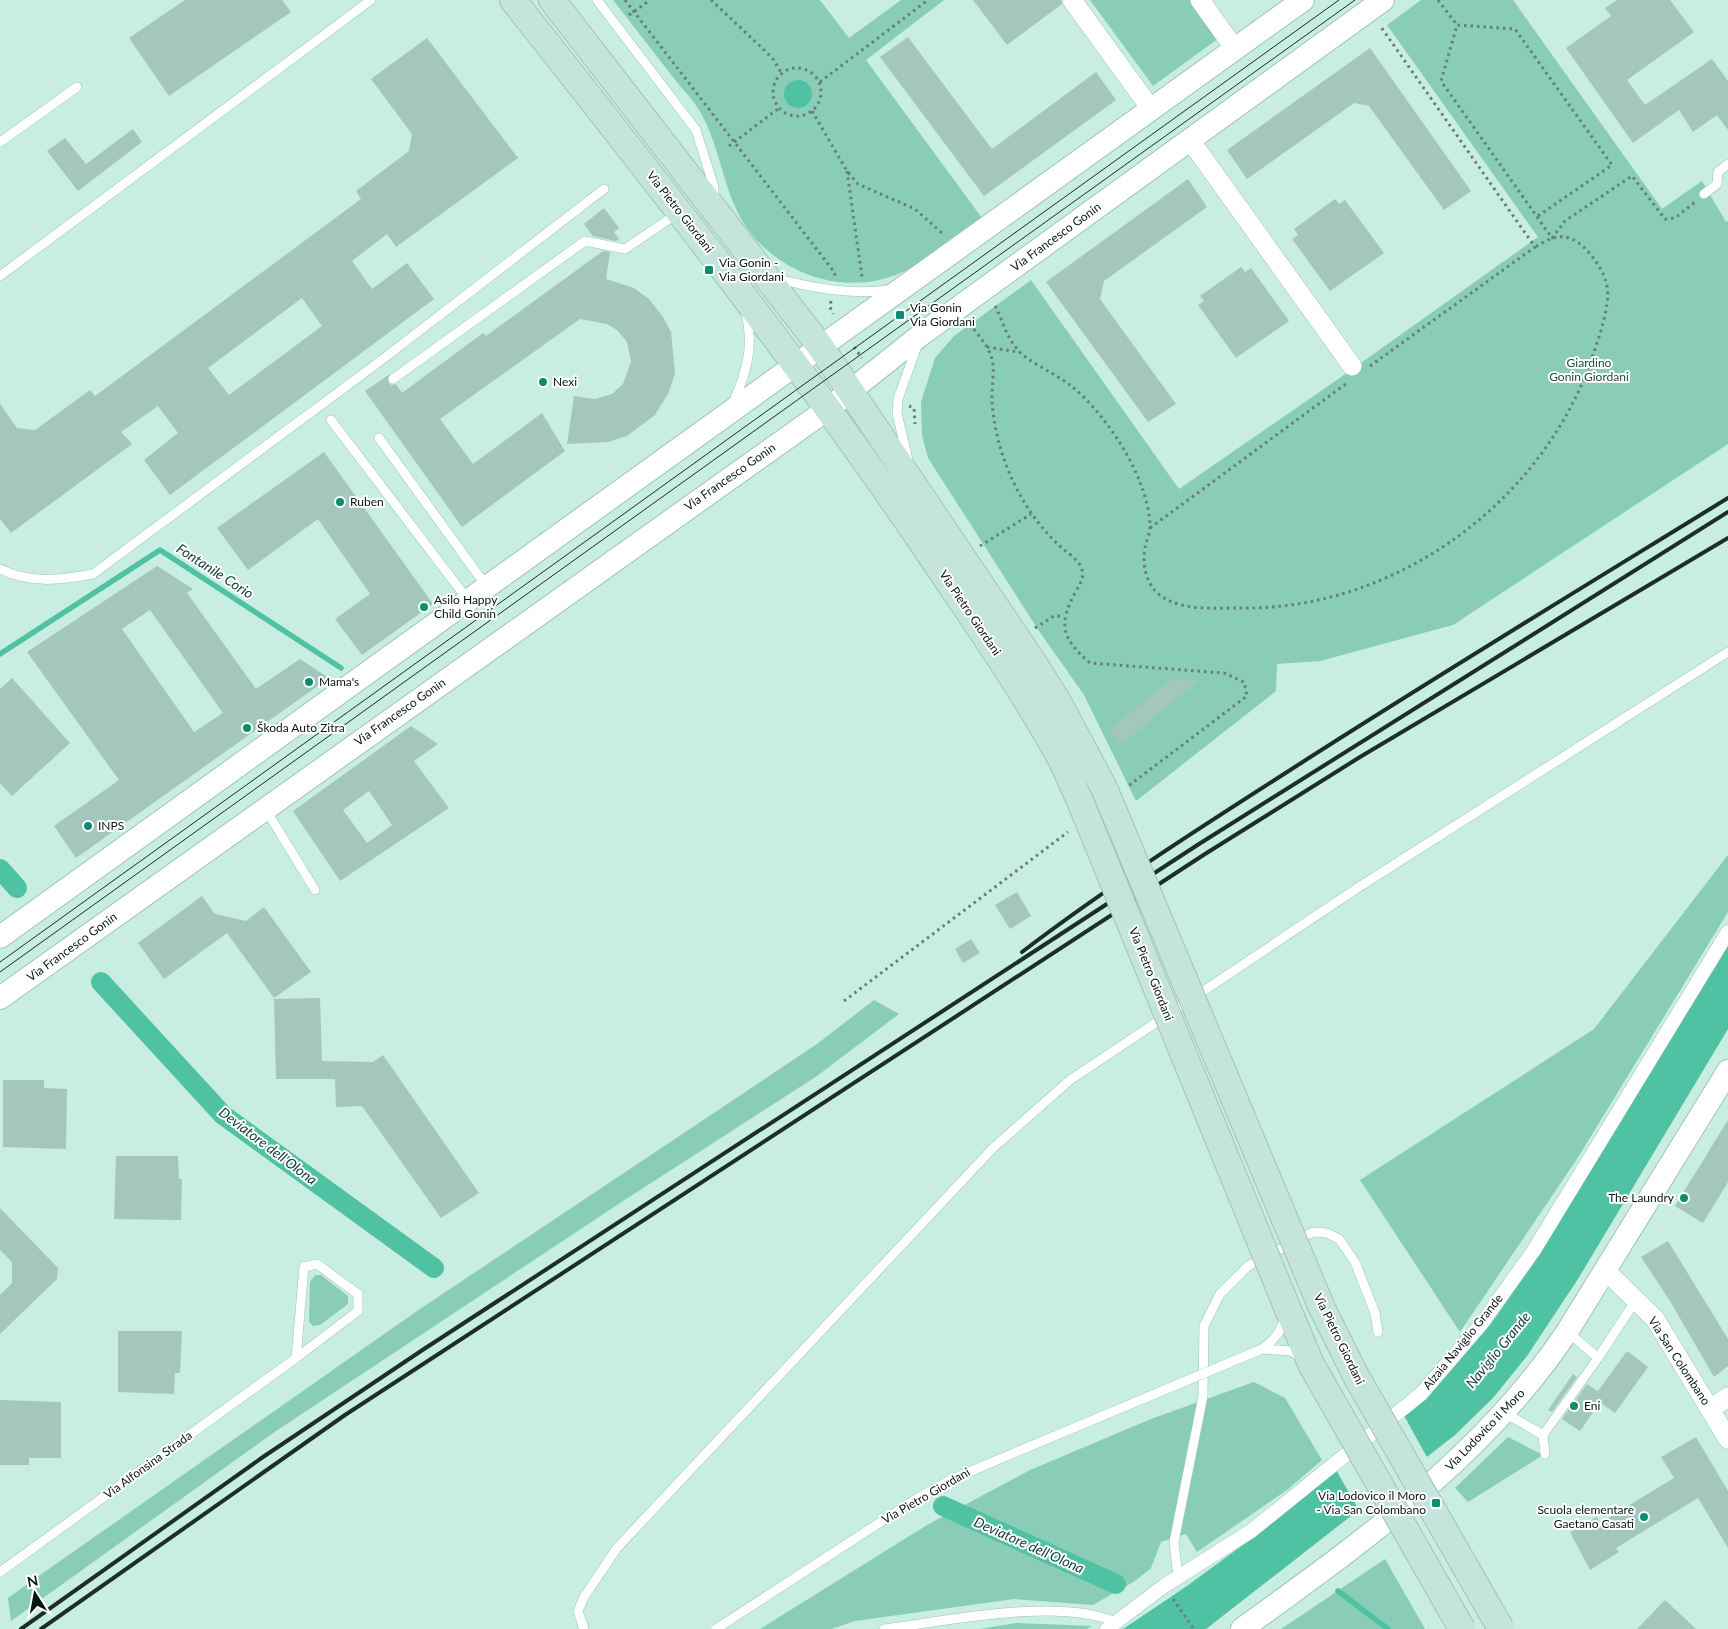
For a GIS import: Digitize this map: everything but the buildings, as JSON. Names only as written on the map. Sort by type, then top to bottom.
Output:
[{"type":"main road","name":"Via Pietro Giordani","points":[[513,0],[680,211],[797,364],[1009,672],[1062,764],[1080,801],[1311,1364],[1462,1629]]},
{"type":"main road","name":"Via Pietro Giordani","points":[[552,0],[820,346],[912,480],[1058,700],[1104,788],[1322,1308],[1356,1376],[1501,1629]]},
{"type":"street","points":[[1072,0],[1151,109]]},
{"type":"street","points":[[1200,0],[1235,49]]},
{"type":"street","points":[[0,937],[1303,0]]},
{"type":"street","name":"Via Francesco Gonin","points":[[0,998],[829,408],[922,334],[1383,0]]},
{"type":"street","points":[[1190,140],[1357,372]]},
{"type":"street","name":"Alzaia Naviglio Grande","points":[[1111,1626],[1178,1578],[1250,1531],[1421,1394],[1482,1323],[1534,1250],[1728,932]]},
{"type":"street","name":"Via Lodovico il Moro","points":[[1242,1629],[1365,1539],[1440,1477],[1505,1413],[1544,1366],[1567,1332],[1728,1071]]},
{"type":"street","name":"Via San Colombano","points":[[1606,1270],[1654,1319],[1728,1439]]},
{"type":"street","name":"Via San Colombano","points":[[1710,1409],[1728,1397]]},
{"type":"lane","points":[[0,276],[372,0]]},
{"type":"lane","points":[[597,0],[696,130],[714,188],[715,209]]},
{"type":"lane","points":[[0,142],[77,87]]},
{"type":"lane","points":[[1704,194],[1717,184],[1718,172],[1728,164]]},
{"type":"lane","points":[[0,569],[36,580],[68,579],[93,574],[379,362],[604,189]]},
{"type":"lane","points":[[393,379],[585,241],[625,250],[680,211]]},
{"type":"lane","points":[[766,275],[816,288],[838,291],[874,291],[902,288]]},
{"type":"lane","points":[[730,412],[750,358],[750,328],[740,290]]},
{"type":"lane","name":"Via Pietro Giordani","points":[[912,480],[897,414],[898,398],[922,334]]},
{"type":"lane","points":[[331,420],[468,600]]},
{"type":"lane","points":[[379,438],[487,587]]},
{"type":"lane","points":[[584,1629],[578,1611],[617,1548],[993,1148],[1070,1080],[1358,887],[1728,652]]},
{"type":"lane","points":[[265,808],[315,890]]},
{"type":"lane","points":[[1178,1578],[1174,1542],[1203,1396],[1204,1326],[1220,1294],[1248,1266],[1313,1232],[1327,1233],[1338,1239],[1355,1262],[1375,1313],[1378,1332]]},
{"type":"lane","name":"Via Alfonsina Strada","points":[[0,1572],[296,1358],[358,1311],[358,1294],[317,1264],[304,1267],[296,1358]]},
{"type":"lane","points":[[1544,1454],[1543,1435],[1598,1358],[1636,1300]]},
{"type":"lane","name":"Via Pietro Giordani","points":[[716,1629],[914,1501],[952,1479],[1262,1348],[1276,1338],[1282,1328],[1287,1307]]},
{"type":"lane","points":[[1567,1332],[1598,1358]]},
{"type":"lane","name":"Via Pietro Giordani","points":[[1262,1348],[1291,1351],[1311,1364]]},
{"type":"lane","points":[[1505,1413],[1543,1435]]},
{"type":"lane","points":[[884,1629],[1033,1610],[1101,1616],[1111,1626]]},
{"type":"path","points":[[625,0],[835,273]]},
{"type":"path","points":[[629,15],[650,0]]},
{"type":"path","points":[[711,0],[772,58],[782,74]]},
{"type":"path","points":[[820,82],[928,0]]},
{"type":"path","points":[[1438,0],[1456,25]]},
{"type":"path","points":[[1379,25],[1535,247]]},
{"type":"path","points":[[1456,25],[1441,81],[1552,238]]},
{"type":"path","points":[[1456,25],[1516,29],[1612,165],[1538,216]]},
{"type":"path","points":[[803,68],[813,74],[820,82],[821,98],[812,111],[795,116],[780,108],[774,100],[773,90],[776,81],[782,74],[792,69],[803,68]]},
{"type":"path","points":[[729,146],[780,108]]},
{"type":"path","points":[[812,111],[847,171],[858,184],[915,210],[930,220],[946,238]]},
{"type":"path","points":[[847,171],[862,277]]},
{"type":"path","points":[[1552,238],[1565,221],[1628,177],[1632,176],[1636,179],[1665,219],[1669,220],[1682,213],[1704,194]]},
{"type":"path","points":[[994,304],[1008,337],[1019,352],[1071,386],[1115,436],[1130,459],[1147,502],[1150,528],[1145,548],[1144,565],[1148,581],[1158,594],[1172,603],[1221,608],[1272,606],[1333,596],[1383,580],[1418,562],[1462,535],[1520,481],[1569,410],[1598,337],[1607,304],[1606,282],[1589,252],[1578,241],[1566,237],[1552,238],[1535,247],[1357,372],[1150,528]]},
{"type":"path","points":[[825,310],[836,302]]},
{"type":"path","points":[[987,347],[1019,352]]},
{"type":"path","points":[[975,549],[1031,514]]},
{"type":"path","points":[[1028,632],[1054,616],[1064,616]]},
{"type":"path","points":[[1176,1604],[1194,1629]]},
{"type":"green space","points":[[613,0],[820,0],[849,38],[901,0],[944,0],[866,60],[982,218],[917,265],[893,276],[871,282],[848,283],[826,280],[804,273],[784,263],[766,249],[750,232],[738,213],[728,190],[713,141],[698,107]]},
{"type":"green space","points":[[1090,0],[1192,0],[1219,38],[1153,86]]},
{"type":"green space","name":"Giardino Gonin Giordani","points":[[1421,0],[1513,0],[1662,209],[1702,181],[1726,222],[1728,221],[1728,444],[1453,625],[1320,661],[1277,664],[1276,691],[1136,801],[1084,695],[1039,631],[928,458],[922,435],[921,402],[935,358],[954,336],[1031,280],[1179,489],[1538,237],[1387,25]]},
{"type":"green space","points":[[1728,855],[1728,912],[1577,1159],[1460,1332],[1360,1180],[1594,1029]]},
{"type":"green space","points":[[874,1000],[899,1014],[817,1076],[623,1201],[276,1431],[11,1621],[8,1598],[417,1311],[817,1044]]},
{"type":"green space","points":[[315,1275],[321,1275],[348,1296],[348,1304],[320,1325],[313,1326],[309,1322],[310,1282]]},
{"type":"green space","points":[[1254,1382],[1285,1398],[1322,1460],[1287,1490],[1197,1552],[1186,1534],[1161,1542],[1151,1568],[1135,1581],[1093,1605],[1014,1599],[855,1621],[832,1629],[760,1629],[927,1525],[1030,1470],[1151,1419]]},
{"type":"green space","points":[[1508,1437],[1543,1455],[1468,1502],[1455,1488]]},
{"type":"green space","points":[[1385,1559],[1425,1629],[1281,1629]]},
{"type":"green space","points":[[1016,1623],[1092,1626],[1087,1629],[980,1629]]},
{"type":"water","points":[[798,80],[808,84],[812,94],[808,104],[798,108],[788,104],[784,94],[788,84]]},
{"type":"water","name":"Naviglio Grande","points":[[1728,944],[1728,1029],[1578,1279],[1527,1356],[1493,1398],[1455,1435],[1206,1629],[1123,1629],[1187,1586],[1266,1528],[1432,1391],[1490,1325],[1540,1254]]},
{"type":"pier","points":[[1402,1412],[1428,1459],[1360,1512],[1335,1468]]},
{"type":"waterway","name":"Fontanile Corio","points":[[0,654],[160,550],[341,668]]},
{"type":"waterway","name":"Deviatore dell'Olona","points":[[0,869],[17,888]]},
{"type":"waterway","name":"Deviatore dell'Olona","points":[[101,982],[223,1115],[434,1268]]},
{"type":"waterway","name":"Deviatore dell'Olona","points":[[943,1506],[1116,1584]]},
{"type":"waterway","points":[[1338,1591],[1388,1629]]},
{"type":"tram line","points":[[0,962],[1339,0]]},
{"type":"tram line","points":[[0,972],[1355,0]]},
{"type":"railway","points":[[1022,952],[1184,838],[1450,669],[1728,498]]},
{"type":"railway","points":[[21,1629],[263,1457],[421,1351],[1199,844],[1728,512]]},
{"type":"railway","points":[[41,1629],[345,1415],[1205,854],[1360,757],[1728,538]]},
{"type":"place","name":"Via Gonin - Via Giordani","points":[[709,270]]},
{"type":"place","name":"Via Gonin Via Giordani","points":[[900,315]]},
{"type":"place","name":"Nexi","points":[[543,382]]},
{"type":"place","name":"Ruben","points":[[340,502]]},
{"type":"place","name":"Asilo Happy Child Gonin","points":[[424,607]]},
{"type":"place","name":"Mama's","points":[[309,682]]},
{"type":"place","name":"Škoda Auto Zitra","points":[[247,728]]},
{"type":"place","name":"INPS","points":[[88,826]]},
{"type":"place","name":"The Laundry","points":[[1684,1198]]},
{"type":"place","name":"Eni","points":[[1574,1406]]},
{"type":"place","name":"Via Lodovico il Moro - Via San Colombano","points":[[1436,1503]]},
{"type":"place","name":"Scuola elementare Gaetano Casati","points":[[1644,1517]]}]
